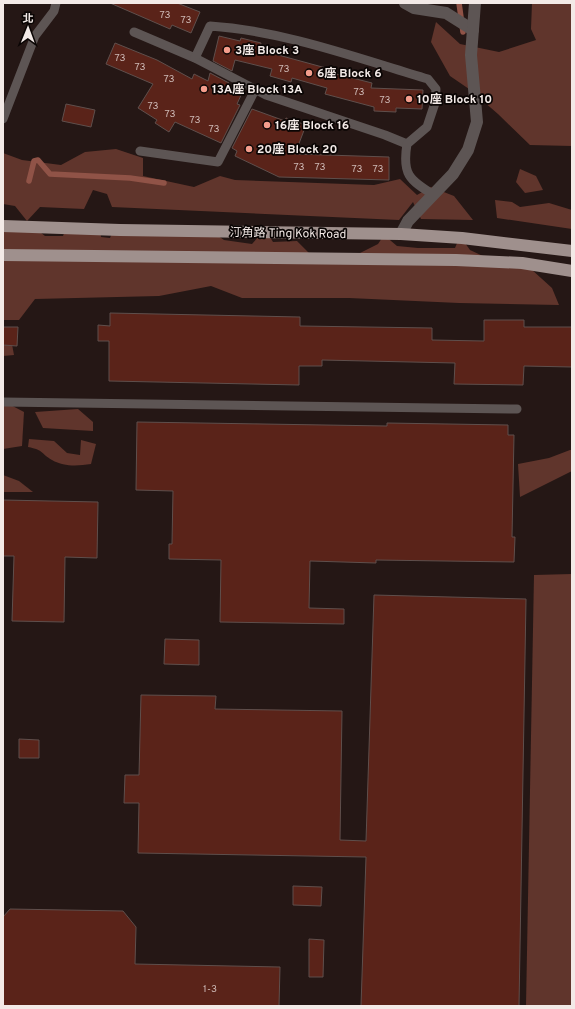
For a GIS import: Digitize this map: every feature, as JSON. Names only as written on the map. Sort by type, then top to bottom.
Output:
[{"type":"main road","name":"汀角路 Ting Kok Road","points":[[3,226],[120,230],[401,234],[469,239],[572,251]]},
{"type":"main road","name":"汀角路 Ting Kok Road","points":[[3,255],[456,260],[522,263],[572,271]]},
{"type":"street","points":[[405,3],[414,8],[446,13],[473,30]]},
{"type":"street","points":[[401,234],[408,221],[453,174],[468,150],[477,122],[471,55],[475,3]]},
{"type":"lane","points":[[3,119],[35,36],[54,11],[56,3]]},
{"type":"lane","points":[[195,58],[210,26],[234,28],[276,35],[428,79],[436,89],[435,103],[427,127],[407,144],[405,157],[406,170],[414,182],[434,195]]},
{"type":"lane","points":[[134,32],[195,58],[266,95],[385,135],[407,144]]},
{"type":"lane","points":[[140,151],[218,162],[256,90]]},
{"type":"lane","points":[[3,402],[517,409]]},
{"type":"shaded area","points":[[532,3],[572,3],[572,146],[530,145],[498,114],[469,89],[450,76],[431,42],[436,22],[460,44],[499,52],[536,40],[531,29]]},
{"type":"shaded area","points":[[116,149],[143,158],[143,176],[194,187],[220,176],[235,180],[374,185],[400,179],[417,195],[431,187],[454,196],[473,220],[421,219],[413,202],[399,220],[112,207],[107,194],[93,190],[84,209],[40,207],[27,221],[15,206],[3,204],[3,153],[22,160],[61,165],[85,152]]},
{"type":"shaded area","points":[[520,169],[536,176],[543,190],[525,193],[516,182]]},
{"type":"shaded area","points":[[495,200],[512,202],[520,207],[549,203],[572,210],[572,229],[497,218]]},
{"type":"shaded area","points":[[3,223],[31,225],[45,236],[63,236],[66,228],[100,228],[101,237],[110,238],[114,228],[199,237],[211,231],[224,240],[252,244],[265,229],[273,242],[297,241],[311,255],[344,261],[378,244],[384,235],[397,246],[418,248],[455,248],[460,236],[470,250],[498,263],[531,269],[552,288],[559,305],[459,303],[349,298],[242,298],[211,286],[159,296],[35,299],[19,320],[3,320]]},
{"type":"shaded area","points":[[3,336],[11,339],[14,355],[3,356]]},
{"type":"shaded area","points":[[3,401],[24,412],[22,446],[3,449]]},
{"type":"shaded area","points":[[78,409],[93,422],[93,431],[43,428],[35,412]]},
{"type":"shaded area","points":[[29,439],[54,441],[67,453],[80,455],[81,440],[96,444],[91,464],[71,465],[61,464],[48,458],[39,451],[28,447]]},
{"type":"shaded area","points":[[572,450],[572,471],[520,497],[518,464],[549,458]]},
{"type":"shaded area","points":[[3,475],[19,481],[33,492],[3,492]]},
{"type":"shaded area","points":[[572,574],[572,1006],[526,1006],[534,575]]},
{"type":"building","points":[[110,3],[177,3],[200,12],[191,33],[172,25],[170,29]]},
{"type":"building","points":[[219,36],[240,41],[241,38],[261,43],[260,50],[326,68],[325,71],[372,83],[371,88],[423,90],[422,109],[396,108],[396,112],[374,111],[374,107],[325,94],[327,88],[292,78],[291,82],[270,76],[272,69],[235,60],[232,71],[213,61]]},
{"type":"building","points":[[115,43],[157,60],[192,79],[194,74],[208,81],[210,73],[229,83],[228,86],[242,93],[237,104],[240,105],[221,143],[175,122],[169,132],[155,123],[157,120],[138,108],[153,84],[106,64]]},
{"type":"building","points":[[66,104],[95,110],[91,127],[62,121]]},
{"type":"building","points":[[252,109],[285,121],[286,118],[306,125],[295,154],[389,157],[389,180],[279,177],[235,156],[237,151],[232,148]]},
{"type":"building","points":[[110,313],[300,317],[300,326],[432,328],[432,340],[484,341],[484,320],[524,320],[524,327],[572,327],[572,367],[524,366],[523,385],[454,384],[455,363],[322,360],[322,366],[299,366],[299,385],[109,381],[109,341],[98,341],[98,325],[110,326]]},
{"type":"building","points":[[3,327],[18,327],[17,346],[3,345]]},
{"type":"building","points":[[137,422],[387,426],[387,423],[508,425],[508,435],[514,435],[512,537],[515,537],[514,562],[376,560],[376,563],[310,561],[309,608],[344,609],[344,624],[220,622],[221,560],[169,559],[169,544],[172,544],[173,491],[136,490]]},
{"type":"building","points":[[3,500],[98,502],[97,558],[65,557],[64,622],[12,621],[14,556],[3,556]]},
{"type":"building","points":[[374,595],[526,599],[519,1006],[361,1006],[366,857],[138,853],[139,803],[124,803],[125,775],[139,775],[141,695],[216,696],[215,709],[342,711],[340,840],[366,841]]},
{"type":"building","points":[[165,639],[199,640],[199,665],[164,664]]},
{"type":"building","points":[[19,739],[39,740],[39,758],[19,758]]},
{"type":"building","points":[[293,886],[322,887],[321,906],[293,905]]},
{"type":"building","points":[[10,909],[123,911],[136,927],[135,964],[280,967],[279,1006],[3,1006],[3,917]]},
{"type":"building","points":[[309,939],[324,940],[323,977],[309,977]]},
{"type":"waterway","points":[[459,3],[463,32]]},
{"type":"waterway","points":[[29,181],[34,161],[38,160],[50,174],[130,178],[164,183]]},
{"type":"place","name":"3座 Block 3","points":[[227,50]]},
{"type":"place","name":"6座 Block 6","points":[[309,73]]},
{"type":"place","name":"13A座 Block 13A","points":[[204,89]]},
{"type":"place","name":"10座 Block 10","points":[[409,99]]},
{"type":"place","name":"16座 Block 16","points":[[267,125]]},
{"type":"place","name":"20座 Block 20","points":[[249,149]]}]
